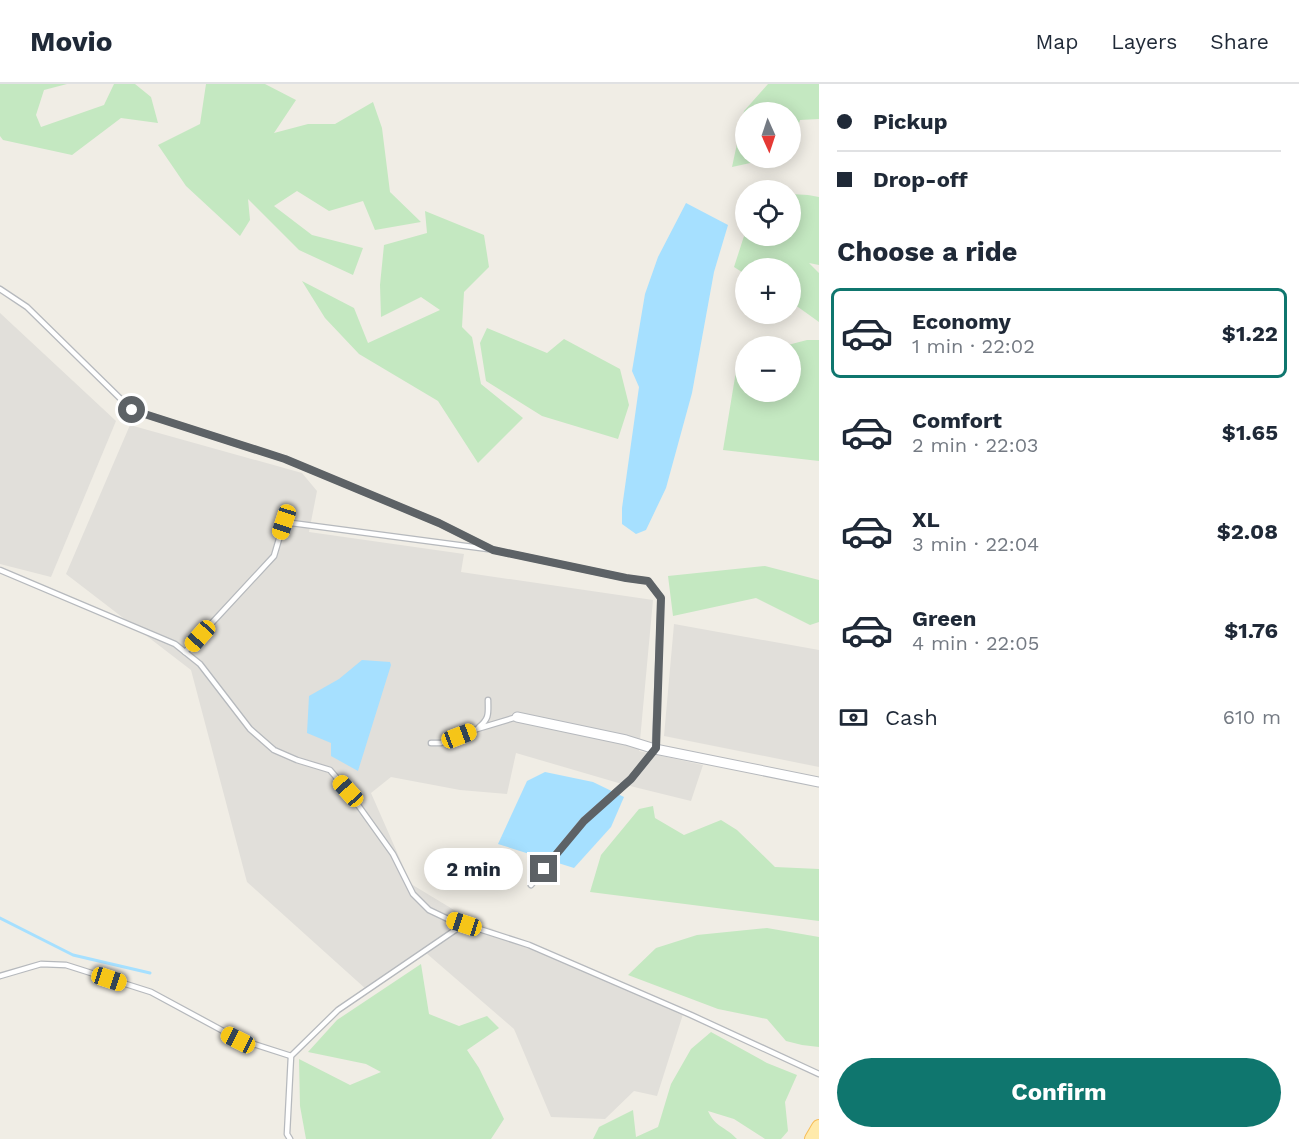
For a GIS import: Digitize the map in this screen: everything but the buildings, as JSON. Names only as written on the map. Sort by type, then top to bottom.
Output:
[{"type":"main road","points":[[812,1139],[819,1127]]},
{"type":"street","points":[[517,717],[819,782]]},
{"type":"lane","points":[[0,289],[27,308],[132,410],[285,459],[439,523],[493,550]]},
{"type":"lane","points":[[185,652],[274,556],[284,522],[493,550],[648,581],[661,598],[656,748],[631,779],[584,821],[531,885]]},
{"type":"lane","points":[[0,570],[175,644],[200,664],[250,729],[274,750],[330,770],[348,791],[393,854],[413,894],[429,910],[529,945],[692,1015],[819,1074]]},
{"type":"lane","points":[[477,729],[486,722],[488,700]]},
{"type":"lane","points":[[431,743],[441,743],[517,717]]},
{"type":"lane","points":[[290,1139],[287,1134],[291,1056],[338,1010],[464,924]]},
{"type":"lane","points":[[0,976],[41,964],[66,965],[151,992],[238,1040],[291,1056]]},
{"type":"shaded area","points":[[0,313],[116,421],[51,577],[0,564]]},
{"type":"shaded area","points":[[130,425],[302,473],[317,491],[309,532],[464,554],[461,572],[653,600],[639,751],[703,765],[691,801],[622,784],[516,753],[507,794],[460,790],[391,777],[371,793],[411,884],[469,919],[684,1011],[657,1096],[634,1091],[605,1119],[551,1117],[514,1029],[425,952],[367,990],[247,882],[191,670],[66,574]]},
{"type":"shaded area","points":[[674,624],[819,650],[819,767],[664,736]]},
{"type":"green space","points":[[0,84],[67,84],[44,90],[36,115],[41,127],[104,105],[114,84],[135,84],[151,97],[158,123],[121,118],[72,155],[3,140],[0,136]]},
{"type":"green space","points":[[206,84],[265,84],[296,100],[274,133],[308,124],[335,124],[373,102],[382,128],[390,192],[421,222],[375,230],[363,201],[329,211],[297,191],[274,206],[312,235],[363,248],[353,275],[299,250],[248,199],[250,220],[240,236],[186,186],[158,145],[200,124]]},
{"type":"green space","points":[[768,84],[819,84],[819,119],[801,120],[801,102],[752,102]]},
{"type":"green space","points":[[801,195],[819,197],[819,265],[809,263],[819,273],[819,322],[801,309],[801,258],[737,258],[741,246],[801,246]]},
{"type":"green space","points":[[425,211],[484,235],[489,267],[464,292],[462,327],[472,337],[481,384],[523,418],[478,463],[438,401],[359,354],[325,318],[302,281],[354,308],[368,343],[440,310],[421,297],[381,317],[380,285],[384,245],[427,233]]},
{"type":"green space","points":[[487,328],[547,353],[564,339],[620,369],[629,405],[618,439],[542,416],[486,381],[480,343]]},
{"type":"green space","points":[[819,340],[819,461],[723,450],[735,377],[735,402],[801,402],[801,342]]},
{"type":"green space","points":[[765,566],[819,580],[819,622],[810,625],[756,598],[673,616],[668,576]]},
{"type":"green space","points":[[653,806],[655,818],[684,835],[721,820],[737,830],[775,867],[819,869],[819,921],[590,892],[601,855],[639,809]]},
{"type":"green space","points":[[767,928],[819,937],[819,1047],[786,1041],[767,1019],[718,1009],[628,975],[656,948],[697,935]]},
{"type":"green space","points":[[421,964],[429,1014],[459,1026],[487,1016],[499,1028],[467,1050],[479,1068],[504,1119],[491,1139],[306,1139],[300,1106],[299,1059],[350,1085],[381,1072],[366,1064],[308,1052],[337,1020]]},
{"type":"green space","points":[[711,1032],[767,1063],[797,1075],[785,1102],[788,1131],[781,1139],[765,1139],[734,1119],[708,1111],[717,1124],[737,1139],[593,1139],[599,1127],[633,1110],[636,1137],[658,1127],[671,1084],[691,1049]]},
{"type":"water","points":[[686,203],[728,225],[714,272],[692,393],[666,488],[646,530],[636,534],[622,524],[622,508],[639,387],[632,371],[645,294],[658,257]]},
{"type":"water","points":[[362,660],[390,662],[391,665],[358,771],[331,756],[331,743],[307,733],[309,696],[339,679]]},
{"type":"water","points":[[545,772],[593,782],[624,797],[611,827],[574,868],[498,844],[527,781]]},
{"type":"waterway","points":[[0,918],[73,955],[150,973]]},
{"type":"route","points":[[132,410],[285,459],[439,523],[493,550],[648,581],[661,598],[656,748],[631,779],[584,821],[544,869]]}]
